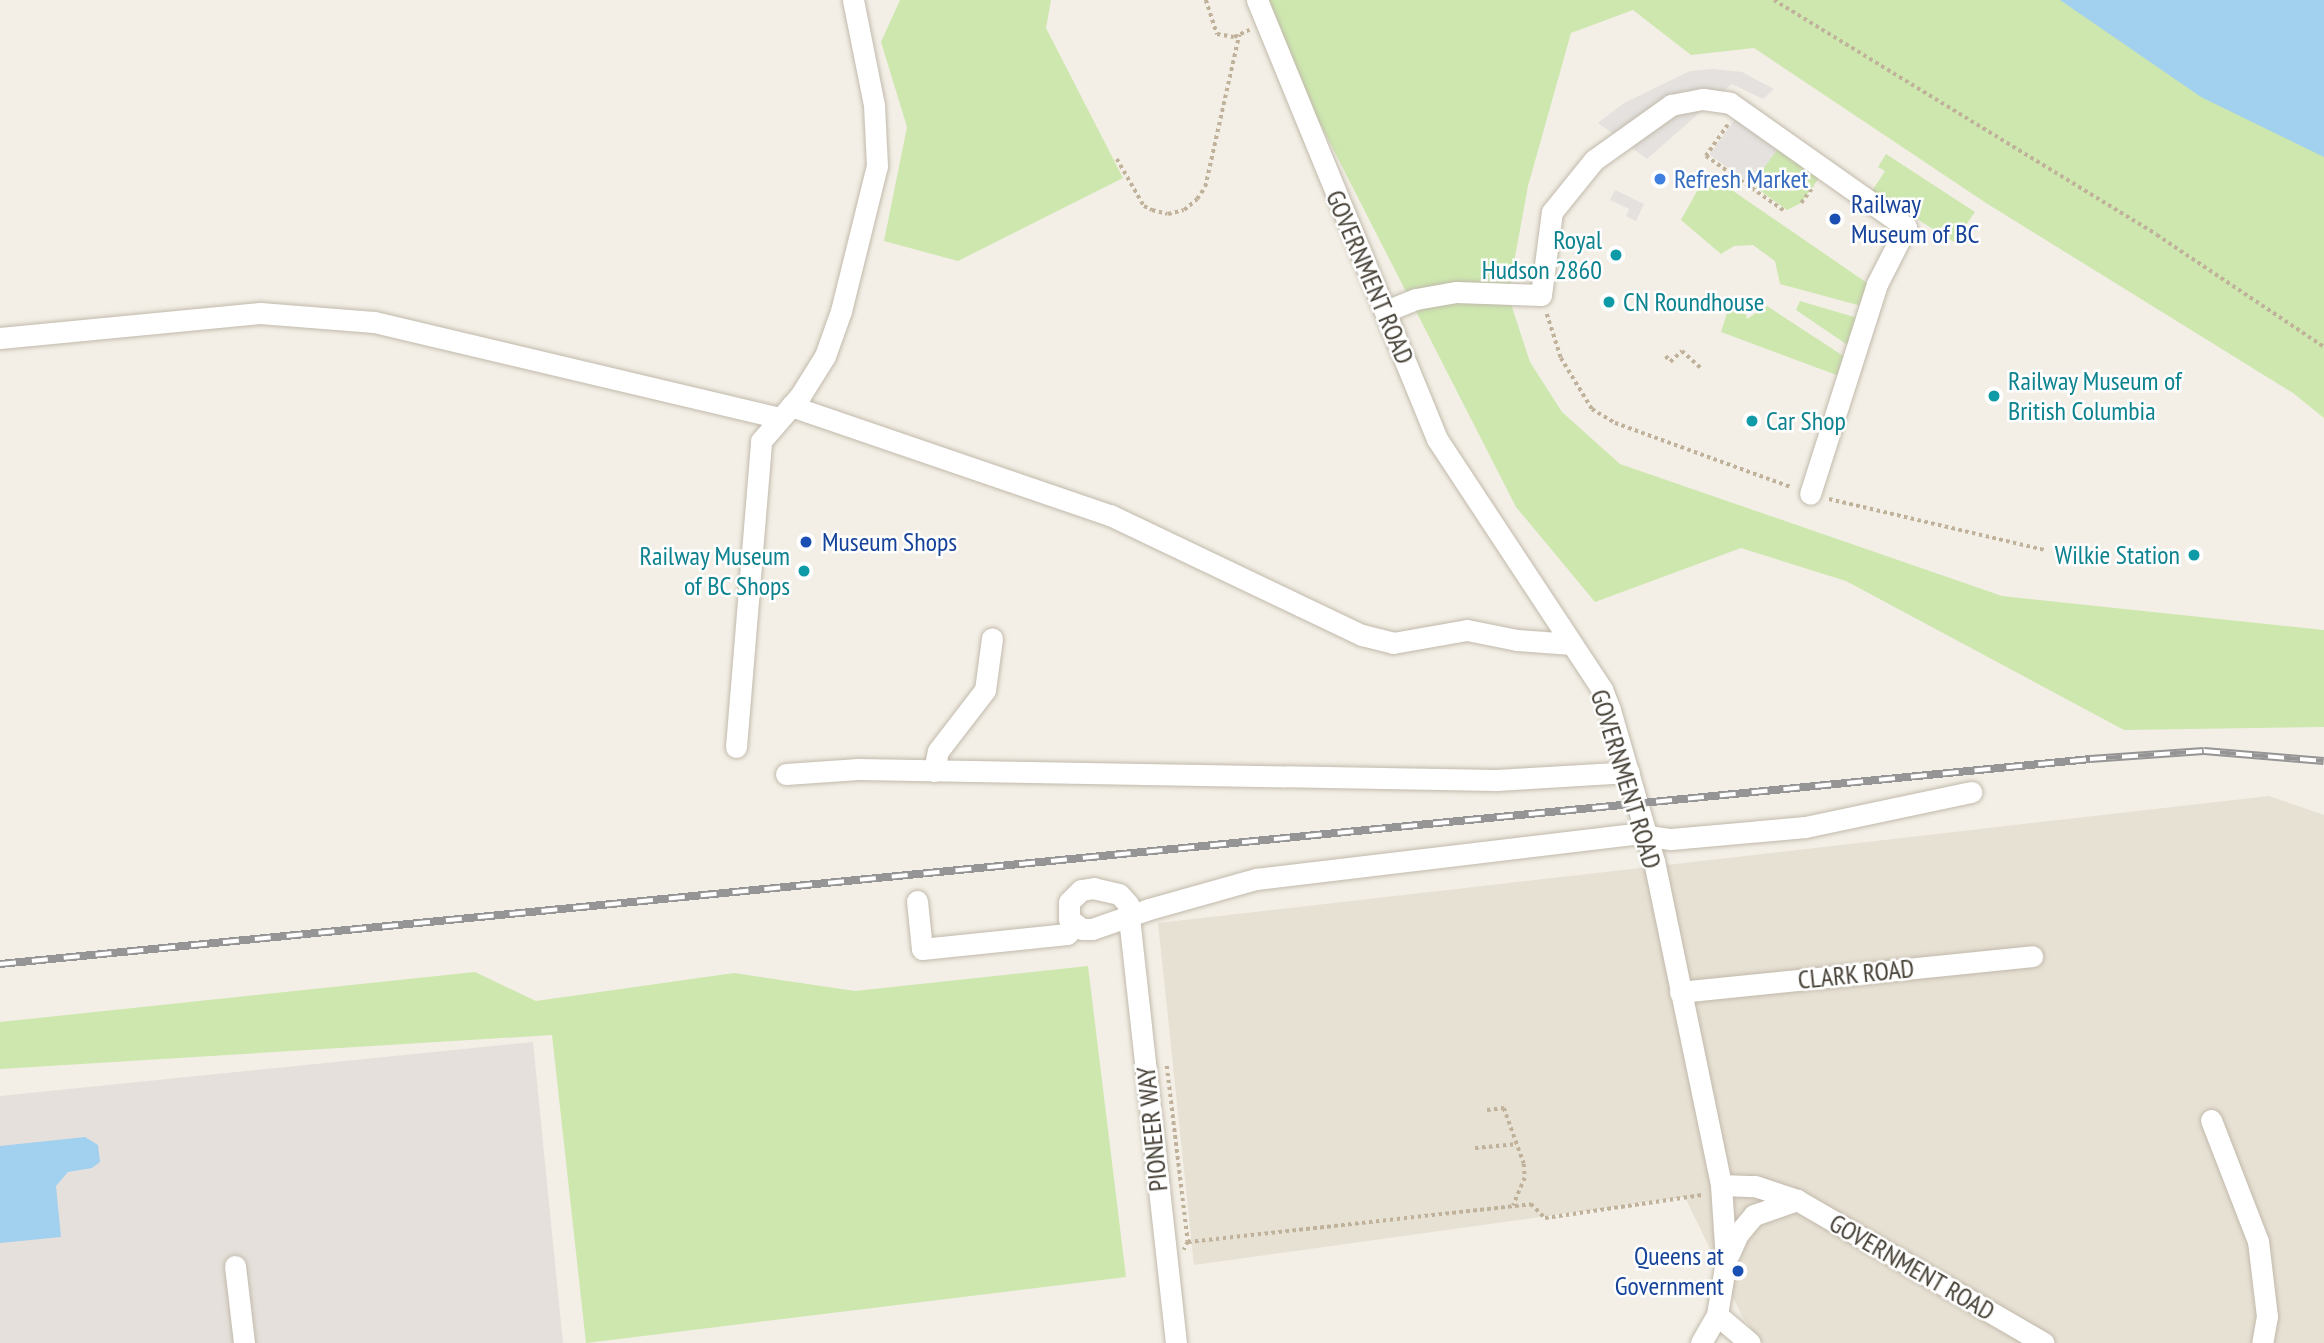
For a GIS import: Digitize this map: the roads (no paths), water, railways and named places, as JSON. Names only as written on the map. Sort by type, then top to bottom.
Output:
[{"type":"street","points":[[737,747],[761,440],[786,412],[825,356],[841,312],[877,166],[874,105],[853,0]]},
{"type":"street","name":"GOVERNMENT ROAD","points":[[1257,0],[1437,439],[1602,689],[1647,836],[1721,1185],[1755,1186],[1797,1200],[2044,1343]]},
{"type":"street","points":[[1386,311],[1416,299],[1465,292],[1520,291],[1541,295],[1552,212],[1594,160],[1671,105],[1703,99],[1730,103],[1906,227],[1877,284],[1810,494]]},
{"type":"street","points":[[0,338],[260,313],[374,322],[786,412],[1111,515],[1362,635],[1394,643],[1467,630],[1517,640],[1572,644]]},
{"type":"street","points":[[934,771],[939,751],[985,690],[992,638]]},
{"type":"street","points":[[786,774],[858,769],[1496,780],[1629,772]]},
{"type":"street","points":[[1129,916],[1128,904],[1119,894],[1088,888],[1069,902],[1067,911],[1076,926],[1092,929],[1256,879],[1462,851],[1647,836],[1671,839],[1805,827],[1971,792]]},
{"type":"street","points":[[917,901],[922,949],[1067,934],[1076,926]]},
{"type":"street","name":"PIONEER WAY","points":[[1129,916],[1176,1343]]},
{"type":"street","name":"CLARK ROAD","points":[[1680,992],[2032,956]]},
{"type":"street","points":[[2211,1120],[2258,1241],[2267,1316],[2262,1343]]},
{"type":"street","points":[[1701,1343],[1717,1315],[1726,1261],[1721,1185]]},
{"type":"street","points":[[1726,1261],[1738,1234],[1754,1215],[1797,1200]]},
{"type":"street","points":[[235,1266],[244,1343]]},
{"type":"street","points":[[1717,1315],[1750,1343]]},
{"type":"water","points":[[2060,0],[2324,0],[2324,157],[2201,97]]},
{"type":"water","points":[[85,1137],[98,1145],[100,1162],[92,1168],[68,1172],[56,1186],[61,1237],[0,1243],[0,1146]]},
{"type":"railway","points":[[0,964],[2090,759],[2204,751],[2324,761]]},
{"type":"place","name":"Refresh Market","points":[[1660,179]]},
{"type":"place","name":"Railway Museum of BC","points":[[1835,219]]},
{"type":"place","name":"Royal Hudson 2860","points":[[1616,255]]},
{"type":"place","name":"CN Roundhouse","points":[[1609,302]]},
{"type":"place","name":"Railway Museum of British Columbia","points":[[1994,396]]},
{"type":"place","name":"Car Shop","points":[[1752,421]]},
{"type":"place","name":"Museum Shops","points":[[806,542]]},
{"type":"place","name":"Wilkie Station","points":[[2194,555]]},
{"type":"place","name":"Railway Museum of BC Shops","points":[[804,571]]},
{"type":"place","name":"Queens at Government","points":[[1738,1271]]}]
